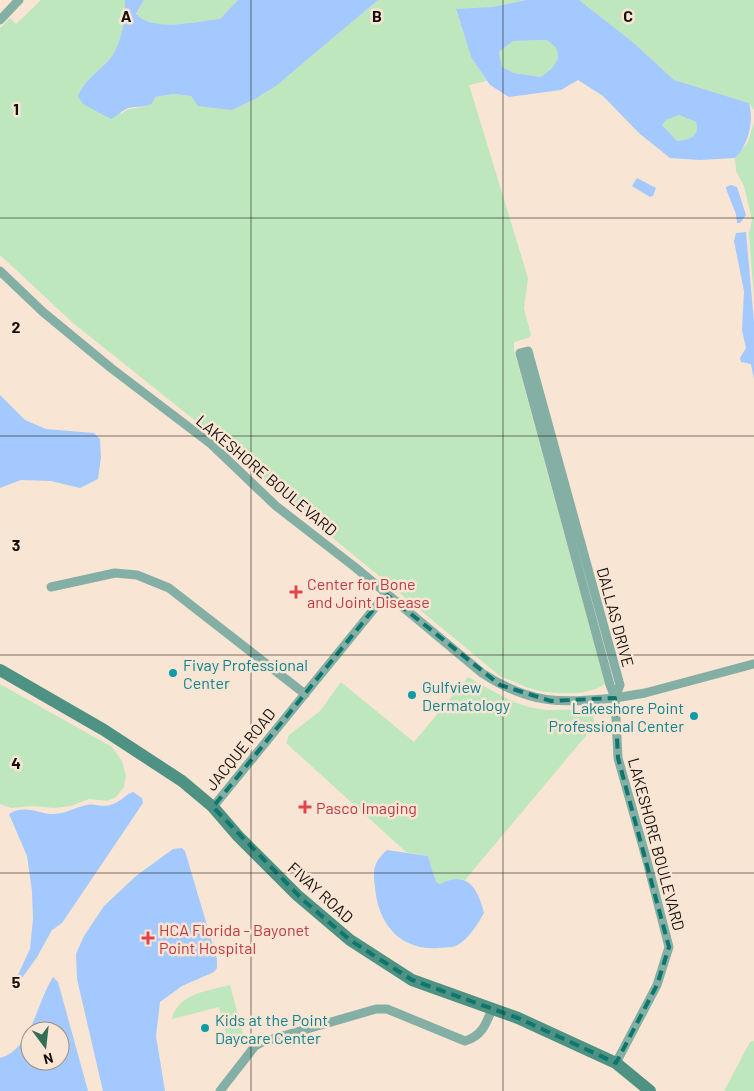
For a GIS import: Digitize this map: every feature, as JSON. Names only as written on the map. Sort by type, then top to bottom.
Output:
[{"type":"street","points":[[0,20],[19,0]]},
{"type":"street","name":"LAKESHORE BOULEVARD","points":[[0,271],[50,318],[111,368],[211,444],[276,506],[482,673],[500,684],[527,695],[551,701],[615,698],[618,758],[649,867],[669,947],[657,985],[616,1063]]},
{"type":"street","name":"DALLAS DRIVE","points":[[528,351],[620,685],[615,698],[520,354],[528,351]]},
{"type":"street","points":[[52,586],[115,573],[137,574],[169,588],[305,694]]},
{"type":"street","name":"JACQUE ROAD","points":[[213,807],[386,594]]},
{"type":"street","points":[[615,698],[645,694],[753,664]]},
{"type":"street","name":"FIVAY ROAD","points":[[0,670],[104,730],[182,781],[213,807],[238,836],[297,895],[350,940],[412,980],[518,1018],[616,1063],[650,1091]]},
{"type":"street","points":[[220,1091],[255,1046],[274,1038],[383,1008],[465,1041],[483,1031],[492,1009]]},
{"type":"highlighted area","points":[[386,594],[500,685],[551,701],[615,698],[618,758],[669,947],[657,985],[616,1063],[518,1018],[412,980],[350,940],[303,900],[213,807]]},
{"type":"green space","points":[[41,0],[125,0],[123,24],[117,47],[109,60],[84,85],[78,96],[121,114],[129,109],[152,104],[155,97],[174,94],[191,96],[232,110],[276,86],[378,0],[526,0],[492,7],[456,10],[471,57],[487,81],[469,85],[528,278],[524,309],[531,335],[528,338],[514,342],[514,350],[605,684],[590,691],[556,693],[530,689],[500,676],[253,472],[217,438],[73,323],[0,255],[0,28],[10,18],[16,24]]},
{"type":"green space","points":[[144,0],[238,0],[220,19],[164,25],[144,20],[136,15]]},
{"type":"green space","points":[[579,0],[754,0],[754,110],[749,103],[674,80],[634,43]]},
{"type":"green space","points":[[546,40],[557,49],[558,54],[555,64],[541,77],[514,73],[502,67],[499,52],[513,41]]},
{"type":"green space","points":[[679,115],[696,122],[697,131],[690,139],[677,141],[662,125],[666,120]]},
{"type":"green space","points":[[754,122],[754,299],[749,234],[752,220],[744,186],[736,171],[735,158],[748,142]]},
{"type":"green space","points":[[468,677],[511,700],[530,707],[546,710],[579,710],[593,714],[595,725],[465,880],[452,879],[441,884],[436,882],[428,856],[406,852],[286,743],[289,735],[320,711],[341,682],[414,742]]},
{"type":"green space","points":[[0,684],[112,747],[122,761],[126,776],[124,787],[116,797],[107,801],[89,799],[71,806],[54,808],[32,806],[11,808],[0,804]]},
{"type":"green space","points":[[230,985],[245,1041],[229,1045],[219,1007],[172,1019],[175,1010],[187,998],[195,994]]},
{"type":"green space","points":[[754,1041],[754,1091],[724,1091],[750,1042]]},
{"type":"water","points":[[125,0],[144,0],[136,14],[144,20],[153,23],[176,24],[220,19],[238,0],[378,0],[276,86],[232,110],[198,106],[191,96],[174,94],[155,97],[152,104],[128,108],[111,119],[83,104],[78,96],[84,85],[109,60],[117,47],[123,24]]},
{"type":"water","points":[[526,0],[579,0],[634,43],[674,80],[749,103],[751,117],[749,132],[744,146],[735,158],[700,160],[670,158],[640,134],[603,96],[578,80],[561,90],[509,97],[490,85],[471,57],[456,9],[492,7]],"holes":[[[546,40],[557,49],[558,54],[555,64],[541,77],[514,73],[502,67],[499,52],[513,41]],[[679,115],[696,122],[697,127],[693,137],[677,141],[662,125],[666,120]]]},
{"type":"water","points":[[637,178],[656,188],[653,196],[650,197],[632,186]]},
{"type":"water","points":[[731,185],[737,187],[746,215],[740,223],[737,223],[736,214],[726,189],[726,187]]},
{"type":"water","points":[[746,232],[754,322],[754,380],[751,364],[741,362],[740,358],[746,348],[742,330],[744,291],[734,241],[736,233]]},
{"type":"water","points":[[0,395],[25,420],[46,429],[94,433],[100,439],[101,457],[98,479],[80,488],[51,481],[21,480],[0,488]]},
{"type":"water","points":[[133,792],[142,798],[143,803],[62,923],[52,930],[37,957],[17,985],[15,981],[30,949],[33,919],[32,891],[27,856],[9,814],[19,810],[29,810],[55,814],[87,805],[107,806],[117,803]]},
{"type":"water","points":[[182,848],[185,851],[217,959],[217,968],[214,972],[182,986],[160,1002],[156,1036],[165,1091],[103,1091],[77,979],[76,954],[84,936],[104,906],[136,876],[173,849]]},
{"type":"water","points":[[387,850],[428,856],[436,882],[440,884],[449,880],[464,880],[475,889],[484,913],[473,931],[462,942],[451,947],[439,948],[425,948],[413,945],[402,940],[386,923],[377,900],[374,871],[379,859]]},
{"type":"water","points":[[53,977],[58,982],[69,1021],[33,1021]]},
{"type":"water","points":[[70,1026],[88,1091],[0,1091],[0,1058],[11,1053],[20,1044],[20,1071],[70,1071]]},
{"type":"place","name":"Center for Bone and Joint Disease","points":[[296,592]]},
{"type":"place","name":"Fivay Professional Center","points":[[173,673]]},
{"type":"place","name":"Gulfview Dermatology","points":[[412,695]]},
{"type":"place","name":"Lakeshore Point Professional Center","points":[[694,716]]},
{"type":"place","name":"Pasco Imaging","points":[[305,807]]},
{"type":"place","name":"HCA Florida - Bayonet Point Hospital","points":[[148,938]]},
{"type":"place","name":"Kids at the Point Daycare Center","points":[[205,1028]]}]
